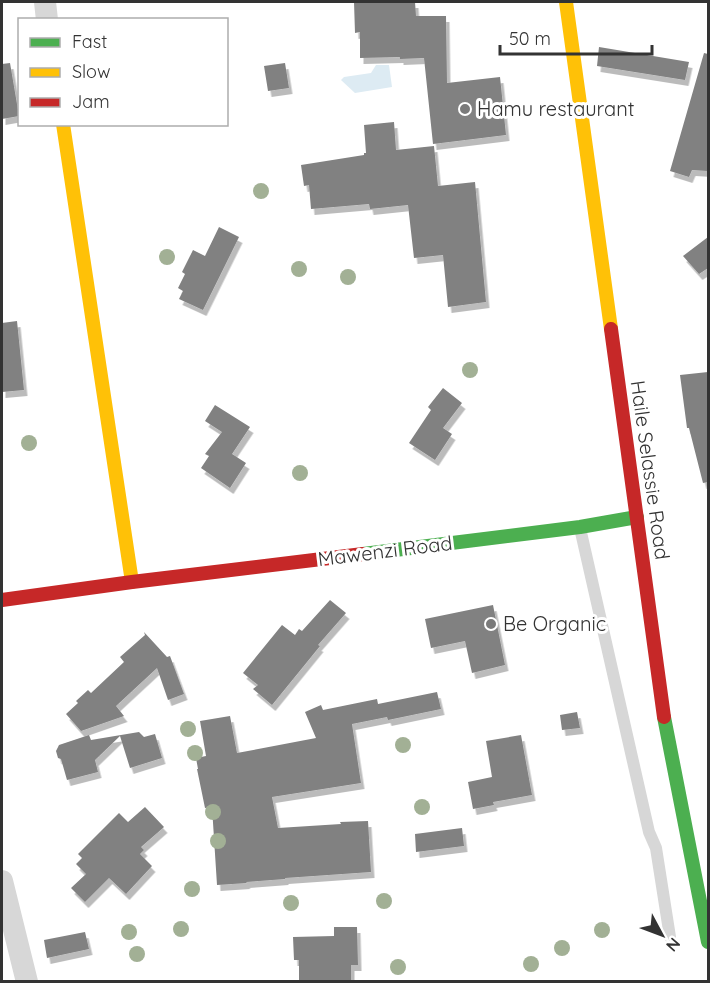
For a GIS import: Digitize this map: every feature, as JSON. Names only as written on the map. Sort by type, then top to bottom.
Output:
[{"type":"street","points":[[45,2],[47,18]]},
{"type":"street","name":"Haile Selassie Road","points":[[566,2],[664,720],[708,942]]},
{"type":"street","points":[[63,126],[132,582]]},
{"type":"street","name":"Mawenzi Road","points":[[2,600],[637,518]]},
{"type":"street","points":[[2,881],[27,981]]},
{"type":"lane","points":[[580,527],[649,832],[656,848],[670,937]]},
{"type":"shaded area","points":[[376,65],[389,65],[392,87],[355,93],[341,80],[344,77],[371,73]]},
{"type":"building","points":[[354,2],[415,2],[416,16],[446,16],[447,83],[500,77],[506,135],[433,144],[424,58],[360,58],[360,32],[355,33]]},
{"type":"building","points":[[599,47],[689,62],[685,80],[597,66]]},
{"type":"building","points":[[704,53],[708,54],[708,171],[692,170],[689,177],[670,171]]},
{"type":"building","points":[[10,63],[18,116],[2,119],[2,64]]},
{"type":"building","points":[[285,63],[289,88],[268,91],[264,66]]},
{"type":"building","points":[[394,122],[396,150],[434,146],[438,186],[475,182],[486,302],[448,307],[443,255],[414,258],[408,205],[370,209],[369,204],[311,209],[309,185],[304,186],[301,165],[364,155],[366,153],[364,125]]},
{"type":"building","points":[[219,227],[239,237],[203,310],[179,299],[183,291],[178,288],[185,274],[182,272],[193,250],[205,256]]},
{"type":"building","points":[[708,237],[708,268],[699,274],[683,256]]},
{"type":"building","points":[[17,321],[24,390],[2,392],[2,323]]},
{"type":"building","points":[[708,372],[708,482],[703,483],[689,428],[687,428],[680,375]]},
{"type":"building","points":[[443,388],[462,403],[443,428],[452,434],[435,460],[409,443],[431,410],[428,407]]},
{"type":"building","points":[[215,405],[250,427],[232,454],[246,463],[230,488],[201,468],[209,456],[205,454],[222,432],[205,421]]},
{"type":"building","points":[[330,600],[346,613],[272,705],[253,689],[258,685],[243,673],[282,625],[295,635],[299,629],[302,631]]},
{"type":"building","points":[[493,605],[505,665],[472,673],[465,641],[431,648],[425,619]]},
{"type":"building","points":[[144,632],[167,657],[170,656],[184,694],[168,700],[157,668],[116,706],[124,716],[81,731],[66,714],[88,690],[91,693],[124,662],[120,657],[145,635]]},
{"type":"building","points":[[437,692],[441,709],[388,720],[387,717],[352,724],[361,783],[272,797],[278,828],[368,821],[371,872],[217,885],[212,807],[205,808],[197,769],[196,758],[206,756],[200,721],[230,716],[237,753],[316,738],[305,712],[321,705],[323,710],[377,699],[378,704]]},
{"type":"building","points":[[577,712],[580,728],[562,730],[560,715]]},
{"type":"building","points":[[139,732],[144,737],[155,734],[162,758],[130,768],[120,736],[95,760],[98,772],[67,780],[61,759],[58,758],[56,751],[59,745],[89,735],[91,740]]},
{"type":"building","points":[[521,735],[532,795],[493,802],[494,805],[473,809],[468,782],[492,777],[486,741]]},
{"type":"building","points":[[145,807],[164,827],[141,847],[144,850],[140,854],[152,866],[126,894],[109,878],[85,902],[71,888],[86,874],[76,864],[82,858],[78,854],[119,813],[128,822]]},
{"type":"building","points":[[462,828],[464,846],[416,852],[415,834]]},
{"type":"building","points":[[334,927],[357,927],[358,965],[351,965],[351,981],[299,981],[299,960],[294,960],[293,937],[334,936]]},
{"type":"building","points":[[85,932],[89,949],[47,958],[44,940]]},
{"type":"traffic: fast","points":[[363,554],[580,527],[637,517]]},
{"type":"traffic: fast","points":[[664,717],[708,942]]},
{"type":"traffic: slow","points":[[566,2],[611,329]]},
{"type":"traffic: slow","points":[[63,126],[132,582]]},
{"type":"traffic: jam","points":[[611,329],[664,717]]},
{"type":"traffic: jam","points":[[2,600],[363,554]]},
{"type":"place","name":"Hamu restaurant","points":[[465,109]]},
{"type":"place","name":"Be Organic","points":[[491,624]]}]
